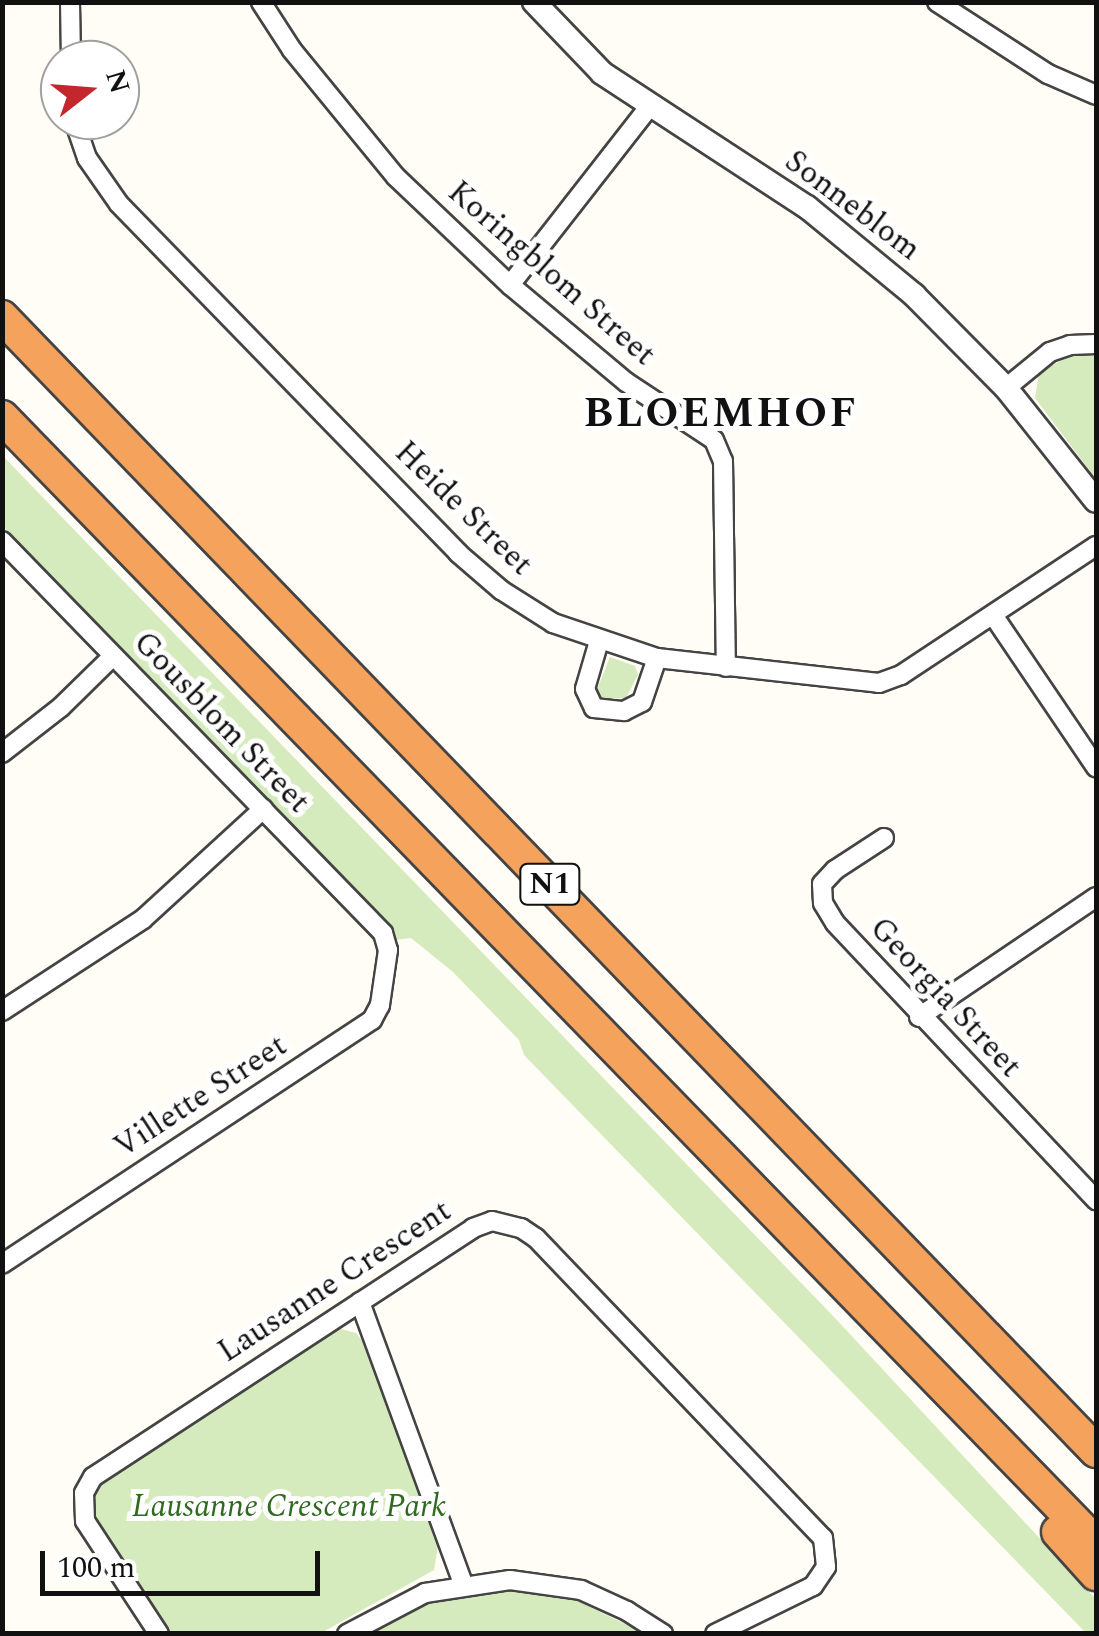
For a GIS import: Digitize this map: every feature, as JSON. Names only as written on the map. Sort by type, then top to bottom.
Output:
[{"type":"highway","name":"N1","points":[[2,318],[1096,1451]]},
{"type":"highway","name":"N1","points":[[2,417],[1096,1543]]},
{"type":"highway","points":[[838,1280],[910,1372],[1096,1574]]},
{"type":"street","points":[[70,2],[71,40]]},
{"type":"street","name":"Koringblom Street","points":[[260,2],[292,50],[396,177],[510,284],[626,382],[708,434],[719,449],[726,667]]},
{"type":"street","name":"Sonneblom","points":[[534,2],[602,73],[780,189],[914,294],[1006,388],[1096,501]]},
{"type":"street","points":[[937,2],[1048,74],[1096,95]]},
{"type":"street","points":[[510,284],[649,107]]},
{"type":"street","name":"Heide Street","points":[[81,140],[88,158],[119,204],[458,552],[528,610],[599,642],[657,658],[879,684],[901,675],[1096,546]]},
{"type":"street","points":[[1006,388],[1050,352],[1070,345],[1096,344]]},
{"type":"street","name":"Gousblom Street","points":[[2,542],[384,933],[388,950]]},
{"type":"street","points":[[993,615],[1096,767]]},
{"type":"street","points":[[599,642],[585,689],[594,708],[624,711],[642,702],[657,658]]},
{"type":"street","points":[[2,754],[60,707],[113,656]]},
{"type":"street","points":[[2,1010],[155,910],[262,810]]},
{"type":"street","name":"Georgia Street","points":[[884,838],[834,870],[822,884],[820,894],[835,923],[919,1017],[1096,1200]]},
{"type":"street","points":[[919,1017],[1096,897]]},
{"type":"street","name":"Villette Street","points":[[2,1264],[372,1020],[380,1006],[388,950]]},
{"type":"street","name":"Lausanne Crescent","points":[[159,1634],[85,1521],[82,1502],[88,1484],[100,1472],[482,1223],[504,1222],[536,1238],[823,1538],[826,1567],[812,1586],[714,1634]]},
{"type":"street","points":[[360,1302],[462,1584]]},
{"type":"street","points":[[347,1634],[407,1600],[462,1584],[534,1581],[581,1590],[628,1611],[662,1634]]},
{"type":"green space","points":[[1072,354],[1096,354],[1096,479],[1035,398],[1039,373]]},
{"type":"green space","points":[[2,455],[835,1318],[1096,1599],[1096,1633],[1086,1633],[524,1055],[519,1040],[453,972],[411,938],[395,940],[386,922],[3,526]]},
{"type":"green space","points":[[610,657],[635,666],[638,675],[626,698],[601,699],[596,692]]},
{"type":"green space","name":"Lausanne Crescent Park","points":[[341,1329],[356,1333],[366,1345],[438,1546],[434,1570],[321,1633],[171,1633],[98,1523],[92,1508],[95,1492],[105,1480],[327,1333]]},
{"type":"green space","points":[[506,1591],[573,1599],[642,1632],[367,1634],[432,1602]]},
{"type":"district","name":"BLOEMHOF","points":[[721,414]]}]
